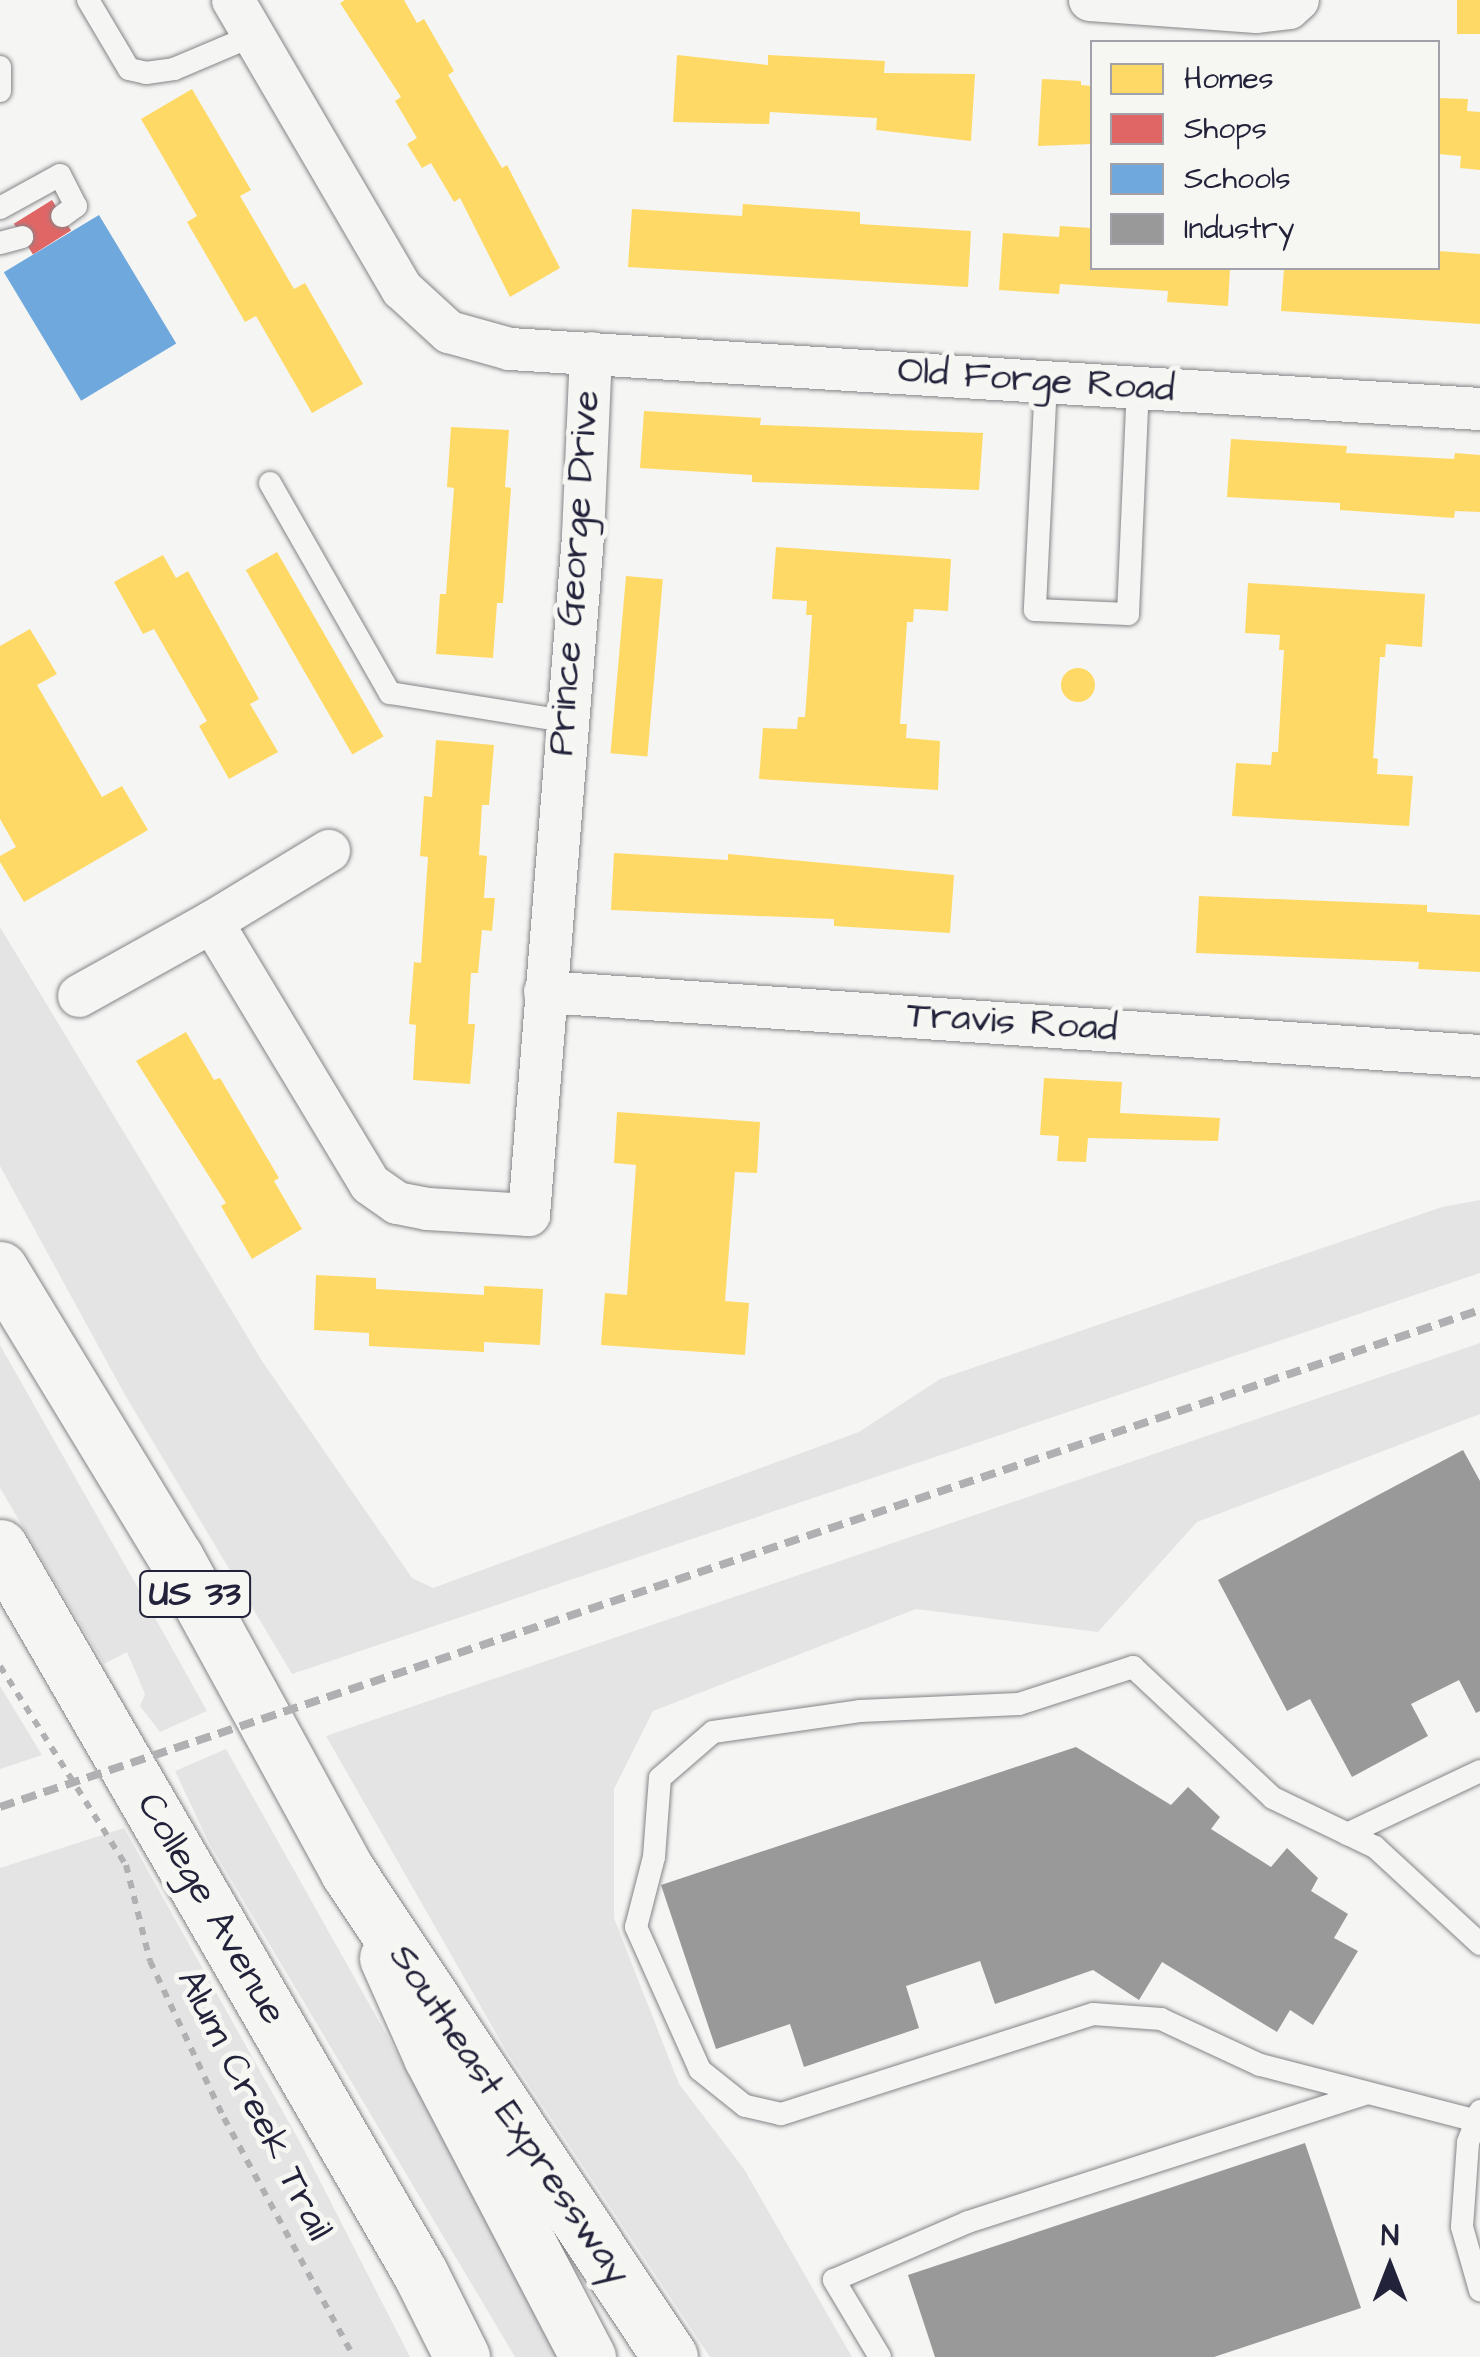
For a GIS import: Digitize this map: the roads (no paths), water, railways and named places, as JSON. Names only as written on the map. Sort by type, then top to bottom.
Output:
[{"type":"main road","name":"US 33","points":[[0,1269],[15,1302],[176,1558],[348,1872]]},
{"type":"main road","name":"College Avenue","points":[[0,1547],[420,2272]]},
{"type":"main road","points":[[348,1872],[431,2057],[588,2357]]},
{"type":"main road","name":"Southeast Expressway","points":[[348,1872],[670,2357]]},
{"type":"main road","points":[[420,2272],[462,2357]]},
{"type":"main road","points":[[420,2272],[474,2357]]},
{"type":"street","points":[[1090,0],[1257,12],[1288,8],[1298,0]]},
{"type":"street","name":"Prince George Drive","points":[[212,922],[370,1184],[397,1202],[428,1209],[528,1215],[564,721],[582,536],[592,353],[510,349],[448,332],[402,289],[244,18]]},
{"type":"street","name":"Old Forge Road","points":[[592,353],[1480,409]]},
{"type":"street","points":[[79,996],[212,922],[329,850]]},
{"type":"street","name":"Travis Road","points":[[545,992],[1480,1056]]},
{"type":"lane","points":[[88,0],[130,69],[146,73],[174,69],[244,18]]},
{"type":"lane","points":[[0,67],[0,90]]},
{"type":"lane","points":[[0,208],[60,175],[76,206],[62,216]]},
{"type":"lane","points":[[1046,382],[1035,610],[1128,614],[1138,388]]},
{"type":"lane","points":[[270,483],[390,693],[564,721]]},
{"type":"lane","points":[[1480,1944],[1375,1847],[1273,1798],[1134,1667],[1018,1704],[860,1712],[713,1732],[660,1778],[654,1857],[636,1927],[700,2070],[745,2106],[782,2114],[1093,2014],[1161,2020],[1260,2065],[1365,2094],[1478,2116],[1468,2143],[1462,2227],[1480,2290]]},
{"type":"lane","points":[[1348,1834],[1480,1771]]},
{"type":"lane","points":[[880,2357],[834,2280],[968,2222],[1365,2094]]},
{"type":"railway","points":[[0,1807],[1480,1310]]}]
